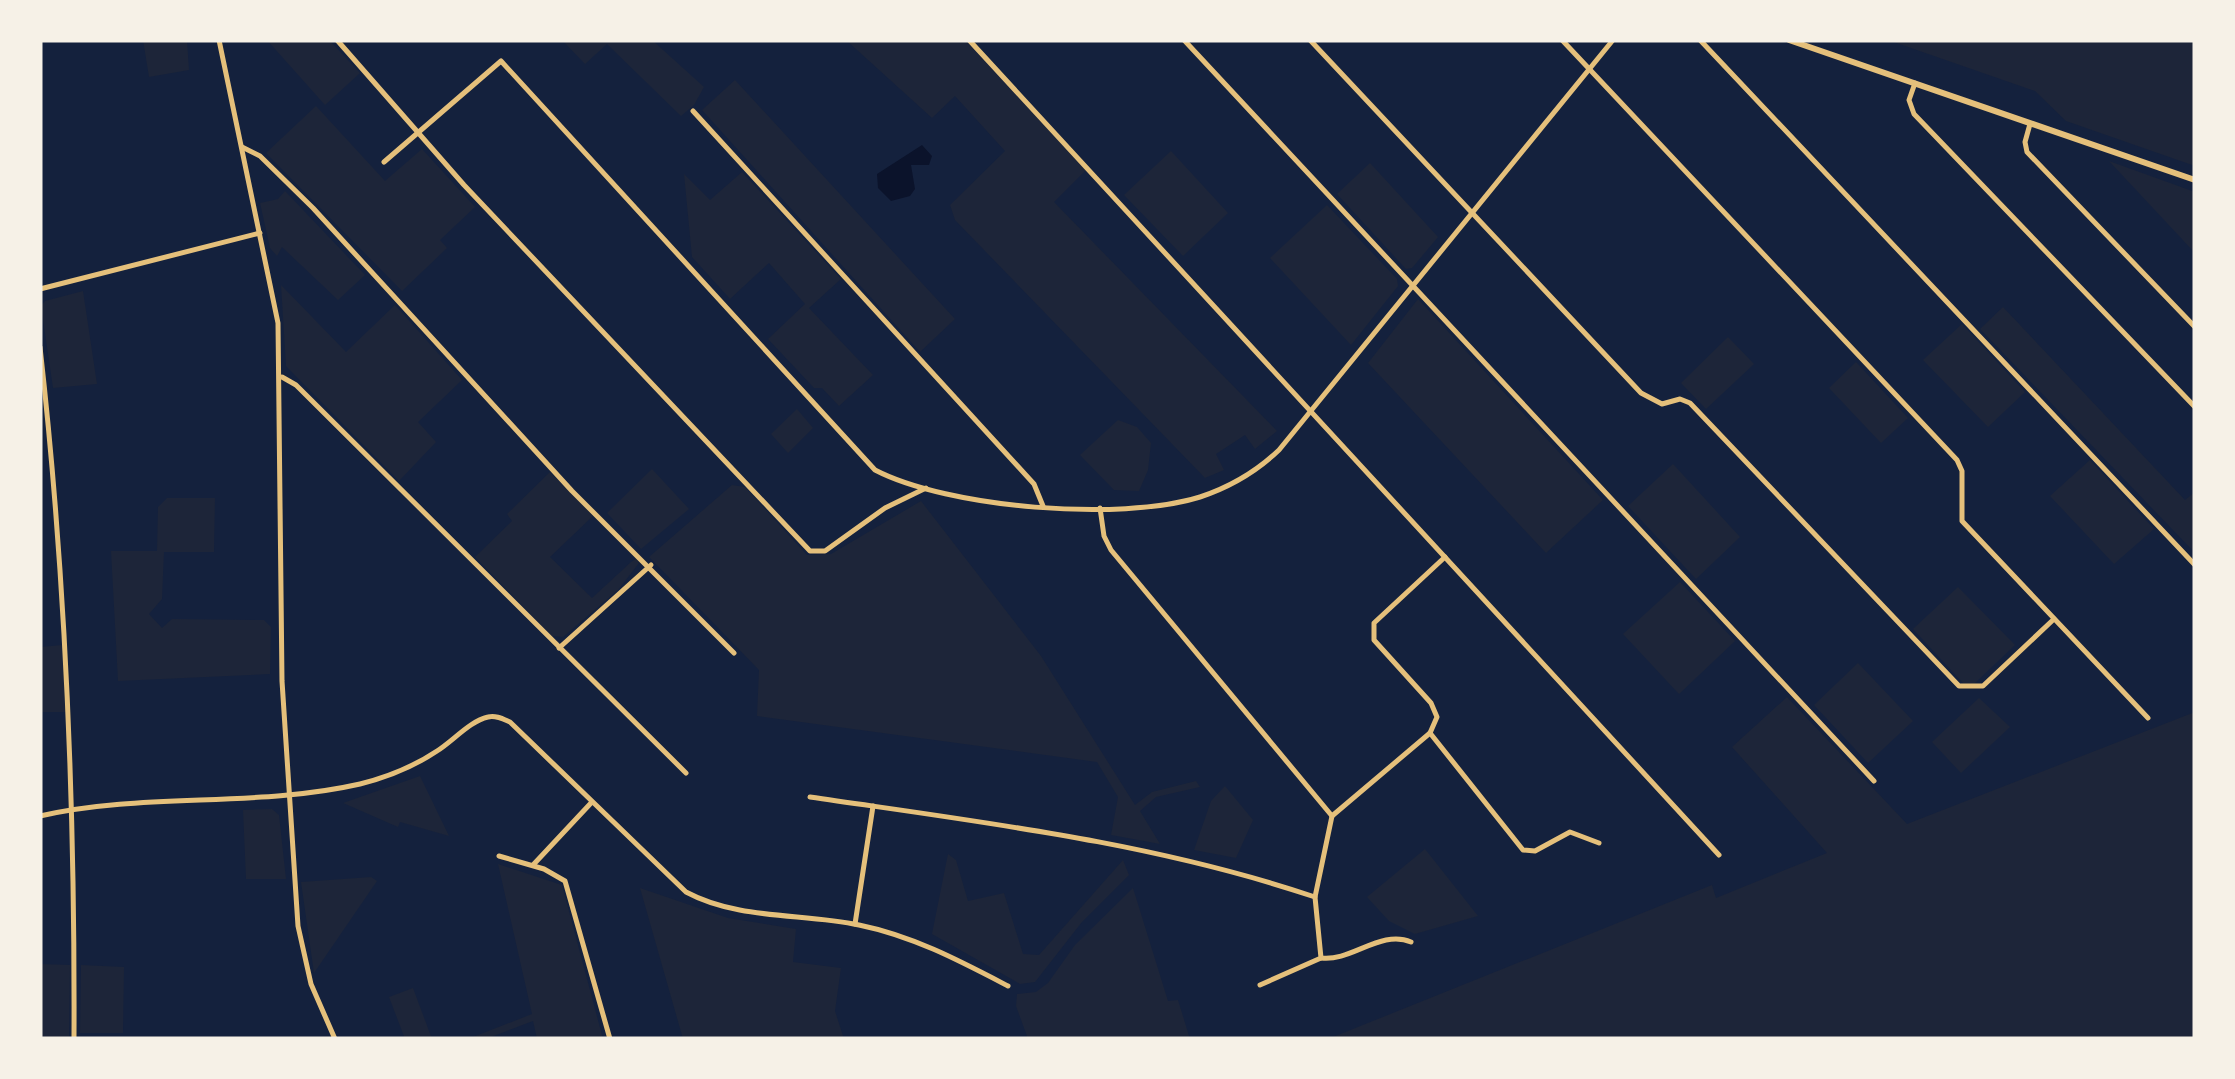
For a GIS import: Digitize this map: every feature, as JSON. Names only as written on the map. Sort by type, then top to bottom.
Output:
[{"type":"street","points":[[219,40],[278,324],[282,682],[302,956],[335,1039]]},
{"type":"street","points":[[337,40],[613,344],[810,551],[825,551],[886,508],[926,488]]},
{"type":"street","points":[[968,40],[1719,855]]},
{"type":"street","points":[[1184,40],[1874,782]]},
{"type":"street","points":[[1310,40],[1645,396],[1662,404],[1680,400],[1690,403],[1958,686],[1982,686],[2054,618]]},
{"type":"street","points":[[1562,40],[1957,460],[1962,472],[1962,521],[2148,718]]},
{"type":"street","points":[[384,162],[422,134],[501,61],[875,470],[950,498],[1100,508],[1198,497],[1239,480],[1280,450],[1612,40]]},
{"type":"street","points":[[1700,40],[2195,565]]},
{"type":"street","points":[[1789,40],[2195,180]]},
{"type":"street","points":[[1915,83],[1909,100],[1914,114],[2195,407]]},
{"type":"street","points":[[693,111],[1034,484],[1042,506]]},
{"type":"street","points":[[2030,123],[2025,142],[2028,154],[2195,327]]},
{"type":"street","points":[[241,147],[260,156],[313,208],[572,490],[734,653]]},
{"type":"street","points":[[40,289],[260,234]]},
{"type":"street","points":[[40,346],[66,624],[75,808],[74,1039]]},
{"type":"street","points":[[281,376],[296,385],[686,773]]},
{"type":"street","points":[[1100,508],[1104,536],[1111,550],[1332,816]]},
{"type":"street","points":[[1320,958],[1316,897],[1332,816],[1430,733],[1436,717],[1432,703],[1374,640],[1372,628],[1445,558]]},
{"type":"street","points":[[560,648],[651,566]]},
{"type":"street","points":[[40,816],[75,808],[290,798],[386,778],[438,751],[486,717],[496,717],[510,722],[591,803],[698,898],[718,906],[855,924],[935,948],[1008,986]]},
{"type":"street","points":[[1430,733],[1523,850],[1536,851],[1570,832],[1599,842]]},
{"type":"street","points":[[810,797],[949,816],[1227,868],[1316,897]]},
{"type":"street","points":[[533,866],[591,803]]},
{"type":"street","points":[[855,924],[873,806]]},
{"type":"street","points":[[499,856],[566,881],[610,1039]]},
{"type":"street","points":[[1260,985],[1320,958],[1337,958],[1390,939],[1410,942]]},
{"type":"shaded area","points":[[143,40],[187,40],[189,70],[149,77]]},
{"type":"shaded area","points":[[267,40],[329,40],[360,73],[325,105]]},
{"type":"shaded area","points":[[562,40],[652,40],[704,87],[694,105],[681,116],[607,44],[585,64]]},
{"type":"shaded area","points":[[846,40],[965,40],[1086,170],[1054,202],[1277,431],[1255,449],[1245,435],[1216,454],[1224,470],[1205,478],[955,220],[950,205],[1005,151],[955,96],[932,118]]},
{"type":"shaded area","points":[[1888,40],[2195,40],[2195,166],[2066,121],[2035,91]]},
{"type":"shaded area","points":[[735,80],[955,319],[920,352],[702,110]]},
{"type":"shaded area","points":[[316,106],[385,181],[422,149],[475,207],[440,240],[447,248],[402,291],[266,153]]},
{"type":"shaded area","points":[[922,145],[932,156],[929,165],[911,165],[915,189],[910,196],[891,201],[878,188],[877,174]]},
{"type":"shaded area","points":[[1171,151],[1228,213],[1183,256],[1124,195]]},
{"type":"shaded area","points":[[2109,161],[2195,192],[2195,253]]},
{"type":"shaded area","points":[[1370,163],[1438,237],[1412,268],[1406,269],[1337,194]]},
{"type":"shaded area","points":[[742,172],[841,279],[809,308],[873,375],[839,406],[822,388],[814,388],[768,339],[805,304],[769,263],[730,299],[692,257],[684,174],[710,200]]},
{"type":"shaded area","points":[[285,191],[365,275],[338,300],[282,247],[277,256],[270,248],[260,203],[278,199]]},
{"type":"shaded area","points":[[1327,205],[1397,279],[1398,286],[1351,345],[1270,258]]},
{"type":"shaded area","points":[[281,285],[346,352],[395,305],[462,380],[418,422],[436,442],[399,481],[286,366]]},
{"type":"shaded area","points":[[83,291],[97,384],[53,388],[41,306],[45,301]]},
{"type":"shaded area","points":[[1418,299],[1603,500],[1546,553],[1368,363]]},
{"type":"shaded area","points":[[2003,307],[2185,500],[2195,492],[2195,553],[1980,329]]},
{"type":"shaded area","points":[[1962,324],[2025,392],[1988,427],[1923,360]]},
{"type":"shaded area","points":[[1728,337],[1754,364],[1706,409],[1681,383]]},
{"type":"shaded area","points":[[1856,362],[1908,418],[1881,443],[1829,388]]},
{"type":"shaded area","points":[[797,409],[813,428],[788,453],[771,434]]},
{"type":"shaded area","points":[[1118,420],[1137,427],[1151,443],[1148,470],[1139,491],[1114,490],[1080,455]]},
{"type":"shaded area","points":[[2090,460],[2154,529],[2114,564],[2050,496]]},
{"type":"shaded area","points":[[1673,464],[1740,537],[1696,579],[1628,506]]},
{"type":"shaded area","points":[[652,469],[689,509],[641,549],[607,513]]},
{"type":"shaded area","points":[[550,472],[593,516],[550,557],[592,598],[631,562],[636,559],[639,563],[618,590],[563,637],[552,636],[475,557],[512,521],[507,514]]},
{"type":"shaded area","points":[[732,485],[745,487],[807,555],[831,554],[921,501],[1041,656],[1135,805],[1152,792],[1196,781],[1200,787],[1156,797],[1140,811],[1160,844],[1111,835],[1118,797],[1097,762],[757,716],[759,670],[649,557]]},
{"type":"shaded area","points":[[167,498],[215,498],[214,552],[164,552],[162,599],[149,614],[162,628],[172,619],[264,620],[271,627],[270,674],[118,681],[111,551],[157,551],[158,507]]},
{"type":"shaded area","points":[[1680,582],[1735,641],[1679,694],[1623,634]]},
{"type":"shaded area","points":[[1958,587],[2015,645],[1974,684],[1963,683],[1913,629]]},
{"type":"shaded area","points":[[62,645],[66,712],[40,712],[40,647]]},
{"type":"shaded area","points":[[1858,663],[1913,721],[1868,763],[1814,705]]},
{"type":"shaded area","points":[[1787,697],[1907,824],[2195,712],[2195,1039],[1328,1039],[1712,885],[1716,898],[1827,853],[1732,747]]},
{"type":"shaded area","points":[[1979,698],[2010,727],[1961,773],[1932,742]]},
{"type":"shaded area","points":[[420,776],[449,836],[400,822],[398,827],[343,803]]},
{"type":"shaded area","points":[[1225,786],[1253,820],[1236,858],[1194,850],[1211,801]]},
{"type":"shaded area","points":[[272,809],[279,815],[286,879],[246,879],[243,810]]},
{"type":"shaded area","points":[[1425,849],[1478,916],[1415,934],[1389,921],[1367,897]]},
{"type":"shaded area","points":[[948,854],[956,860],[968,901],[1004,893],[1023,954],[1039,955],[1123,860],[1129,875],[1082,922],[1035,982],[1020,984],[932,934]]},
{"type":"shaded area","points":[[498,864],[562,885],[603,1039],[537,1039],[533,1021],[486,1039],[468,1039],[532,1014]]},
{"type":"shaded area","points":[[371,877],[377,881],[314,973],[301,882]]},
{"type":"shaded area","points":[[640,888],[728,918],[796,929],[793,962],[841,968],[835,1011],[844,1039],[683,1039]]},
{"type":"shaded area","points":[[1133,888],[1168,1001],[1178,1000],[1190,1039],[1028,1039],[1016,1006],[1017,994],[1036,992],[1048,983],[1075,945]]},
{"type":"shaded area","points":[[40,964],[70,965],[69,1039],[40,1039]]},
{"type":"shaded area","points":[[81,965],[124,967],[123,1033],[80,1033]]},
{"type":"shaded area","points":[[413,988],[432,1039],[405,1039],[389,997]]}]
